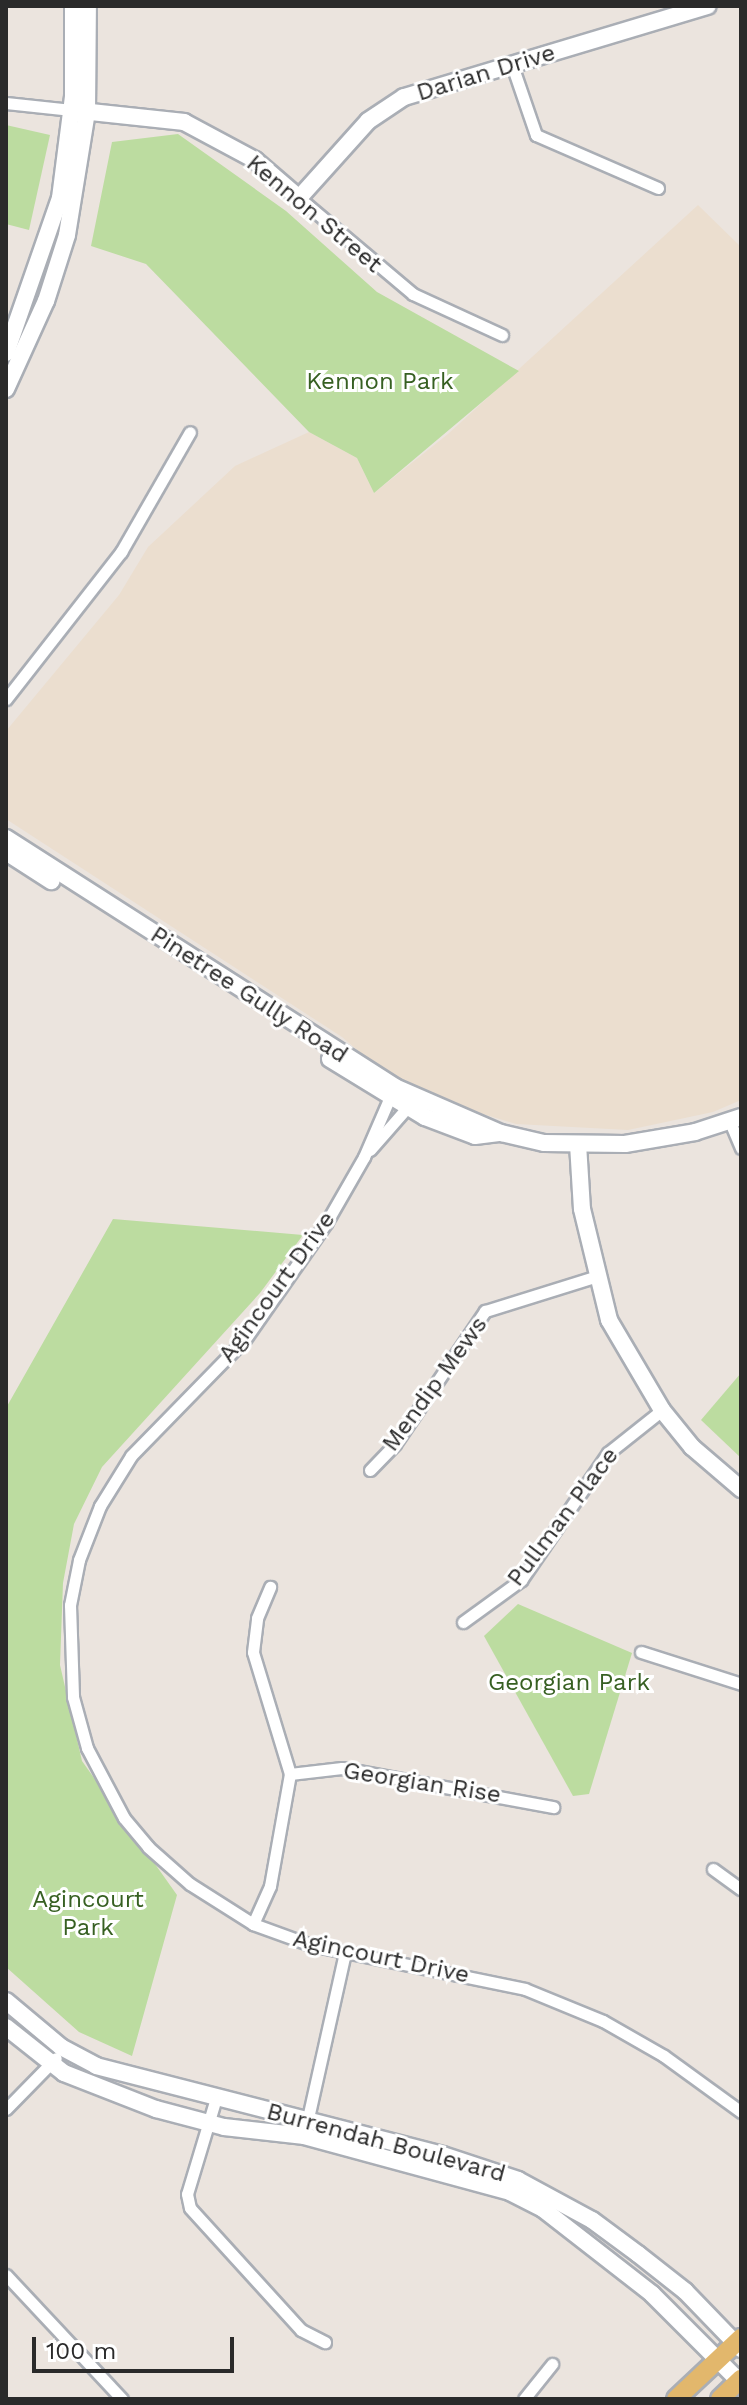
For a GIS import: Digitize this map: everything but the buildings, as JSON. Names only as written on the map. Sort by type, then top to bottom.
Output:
[{"type":"main road","points":[[6,353],[51,232],[79,110],[73,6]]},
{"type":"main road","points":[[6,389],[46,301],[64,243],[88,6]]},
{"type":"main road","name":"Darian Drive","points":[[299,198],[383,107],[687,9],[708,6]]},
{"type":"main road","name":"Kennon Street","points":[[79,110],[184,122],[255,160],[299,198]]},
{"type":"main road","name":"Pinetree Gully Road","points":[[6,838],[392,1093]]},
{"type":"main road","name":"Pinetree Gully Road","points":[[6,852],[410,1103],[501,1133],[578,1144],[657,1140],[735,1120]]},
{"type":"main road","points":[[578,1144],[594,1277],[609,1320],[662,1410],[692,1447],[741,1489]]},
{"type":"main road","name":"Burrendah Boulevard","points":[[6,2001],[61,2047],[96,2066],[216,2098],[475,2178],[527,2200],[652,2294],[740,2381]]},
{"type":"main road","name":"Burrendah Boulevard","points":[[6,2027],[52,2065],[90,2085],[210,2124],[306,2128],[471,2164],[537,2190],[592,2220],[648,2262],[739,2344]]},
{"type":"main road","points":[[676,2399],[718,2359],[739,2344]]},
{"type":"main road","points":[[720,2399],[740,2381]]},
{"type":"street","points":[[512,65],[536,135],[658,188]]},
{"type":"street","points":[[6,103],[79,110]]},
{"type":"street","name":"Kennon Street","points":[[299,198],[413,294],[502,335]]},
{"type":"street","points":[[6,699],[121,552],[190,432]]},
{"type":"street","name":"Agincourt Drive","points":[[392,1093],[364,1157],[326,1223],[245,1339],[116,1478],[87,1537],[73,1582],[73,1697],[87,1748],[124,1818],[148,1847],[190,1884],[253,1924],[345,1952],[525,1989],[564,2005],[664,2056],[741,2112]]},
{"type":"street","name":"Agincourt Drive","points":[[364,1157],[410,1103]]},
{"type":"street","points":[[735,1120],[741,1148]]},
{"type":"street","name":"Mendip Mews","points":[[370,1470],[395,1444],[485,1311],[594,1277]]},
{"type":"street","name":"Pullman Place","points":[[463,1622],[521,1580],[608,1453],[662,1410]]},
{"type":"street","points":[[253,1924],[270,1886],[290,1774],[253,1652],[257,1618],[270,1587]]},
{"type":"street","points":[[641,1652],[741,1684]]},
{"type":"street","name":"Georgian Rise","points":[[290,1774],[342,1768],[553,1807]]},
{"type":"street","points":[[713,1869],[741,1889]]},
{"type":"street","points":[[306,2128],[345,1952]]},
{"type":"street","points":[[6,2109],[52,2065],[61,2047]]},
{"type":"street","points":[[216,2098],[187,2194],[190,2208],[301,2330],[325,2342]]},
{"type":"street","points":[[6,2275],[122,2399]]},
{"type":"street","points":[[524,2399],[552,2364]]},
{"type":"shaded area","points":[[698,205],[741,247],[741,1100],[713,1112],[628,1130],[516,1124],[444,1102],[376,1066],[342,1037],[6,819],[6,731],[119,595],[148,547],[235,466],[309,432],[357,458],[374,493],[448,434]]},
{"type":"green space","points":[[6,125],[50,135],[29,230],[6,224]]},
{"type":"green space","name":"Kennon Park","points":[[178,134],[286,211],[377,292],[519,371],[374,493],[357,458],[309,432],[146,264],[91,246],[112,142]]},
{"type":"green space","name":"Agincourt Park","points":[[113,1219],[303,1235],[260,1293],[102,1467],[74,1524],[63,1583],[60,1665],[82,1761],[177,1895],[132,2056],[79,2032],[6,1967],[6,1408]]},
{"type":"green space","points":[[741,1373],[741,1458],[701,1420]]},
{"type":"green space","name":"Georgian Park","points":[[518,1604],[632,1653],[589,1794],[573,1796],[484,1636]]}]
